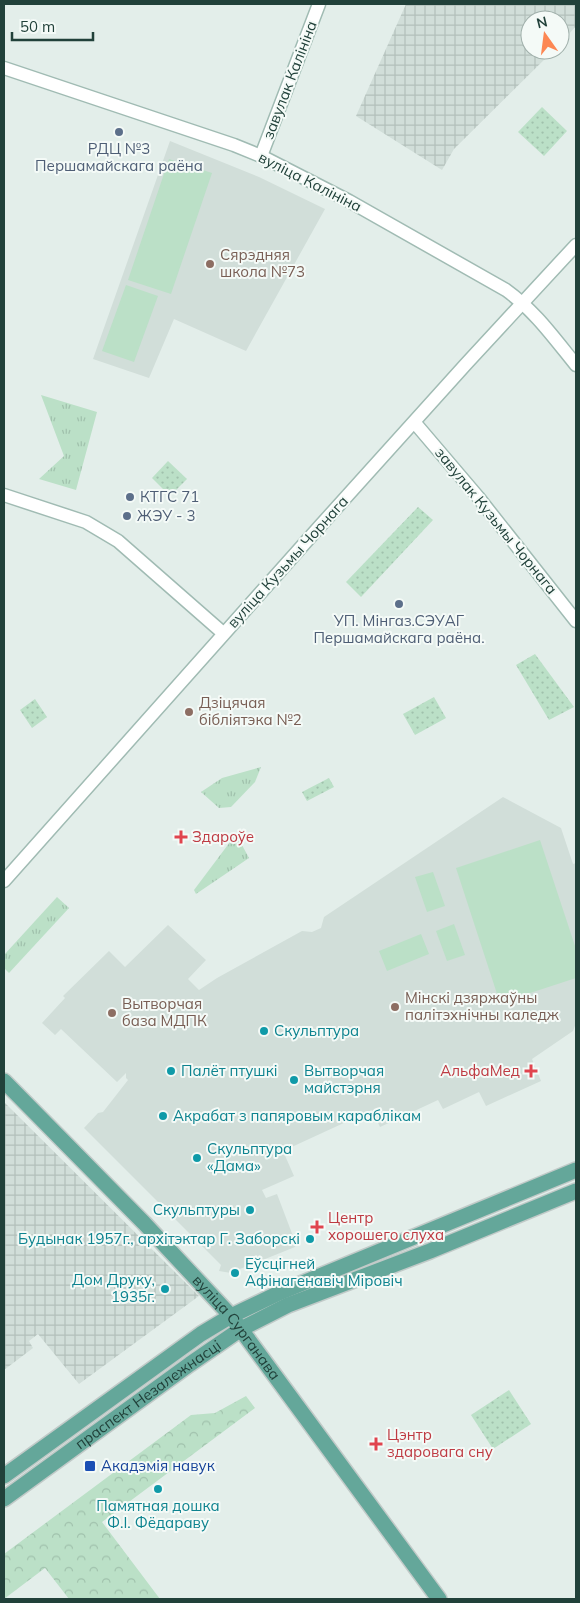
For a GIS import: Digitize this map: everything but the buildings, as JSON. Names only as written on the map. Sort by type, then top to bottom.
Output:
[{"type":"main road","name":"завулак Калініна","points":[[261,156],[319,4]]},
{"type":"main road","name":"вуліца Калініна","points":[[4,68],[196,132],[261,156],[349,201],[506,290],[524,303],[538,317],[576,365]]},
{"type":"main road","name":"вуліца Кузьмы Чорнага","points":[[4,881],[223,634],[576,245]]},
{"type":"main road","name":"завулак Кузьмы Чорнага","points":[[415,422],[576,621]]},
{"type":"main road","points":[[4,495],[86,522],[103,532],[118,542],[223,634]]},
{"type":"main road","name":"вуліца Сурганава","points":[[4,1081],[144,1223],[232,1316],[439,1599]]},
{"type":"main road","name":"праспект Незалежнасці","points":[[4,1476],[201,1334],[232,1316],[281,1292],[576,1170]]},
{"type":"main road","name":"праспект Незалежнасці","points":[[4,1499],[241,1329],[288,1305],[430,1251],[576,1191]]},
{"type":"shaded area","points":[[406,4],[576,4],[576,26],[570,33],[570,10],[520,10],[520,60],[544,60],[454,149],[442,170],[356,116]]},
{"type":"shaded area","name":"Сярэдняя школа №73","points":[[170,141],[259,177],[325,209],[246,351],[174,319],[149,378],[93,359]]},
{"type":"shaded area","name":"Мінскі дзяржаўны палітэхнічны каледж","points":[[503,797],[561,828],[573,864],[576,863],[576,1023],[573,1031],[532,1059],[541,1081],[486,1106],[479,1092],[443,1109],[438,1100],[380,1127],[372,1110],[283,1151],[294,1176],[262,1190],[266,1198],[277,1194],[296,1244],[295,1247],[240,1269],[237,1274],[219,1271],[221,1265],[84,1128],[98,1113],[103,1112],[128,1080],[126,1073],[117,1082],[61,1029],[55,1035],[42,1023],[65,998],[63,996],[109,951],[125,967],[168,925],[206,960],[188,979],[199,990],[302,931],[312,932],[321,928],[324,917]]},
{"type":"shaded area","points":[[4,1102],[199,1296],[79,1384],[38,1334],[29,1341],[33,1348],[4,1370]]},
{"type":"green space","points":[[542,107],[567,131],[544,156],[518,132]]},
{"type":"green space","points":[[169,159],[212,173],[171,294],[128,280]]},
{"type":"green space","points":[[126,285],[158,296],[134,362],[102,351]]},
{"type":"green space","points":[[41,395],[97,412],[76,490],[39,479],[64,456]]},
{"type":"green space","points":[[168,461],[187,479],[170,496],[152,478]]},
{"type":"green space","points":[[418,507],[433,520],[361,597],[346,582]]},
{"type":"green space","points":[[535,654],[574,707],[549,720],[516,665]]},
{"type":"green space","points":[[434,697],[446,718],[415,735],[403,714]]},
{"type":"green space","points":[[35,699],[47,717],[32,728],[20,710]]},
{"type":"green space","points":[[261,767],[255,782],[231,807],[219,808],[201,792],[222,778]]},
{"type":"green space","points":[[329,778],[334,787],[307,801],[302,792]]},
{"type":"green space","points":[[236,834],[249,858],[196,894],[194,890]]},
{"type":"green space","points":[[540,840],[576,949],[576,978],[500,1003],[456,868]]},
{"type":"green space","points":[[433,872],[445,906],[427,912],[415,877]]},
{"type":"green space","points":[[57,897],[69,908],[9,973],[4,968],[4,955]]},
{"type":"green space","points":[[454,924],[465,955],[447,961],[436,931]]},
{"type":"green space","points":[[421,934],[429,954],[387,971],[379,951]]},
{"type":"green space","points":[[509,1390],[531,1424],[493,1449],[471,1415]]},
{"type":"green space","points":[[246,1396],[255,1408],[102,1522],[160,1599],[69,1599],[45,1568],[4,1599],[4,1554],[191,1415],[215,1413]]},
{"type":"place","name":"РДЦ №3 Першамайскага раёна","points":[[119,132]]},
{"type":"place","name":"Сярэдняя школа №73","points":[[210,264]]},
{"type":"place","name":"КТГС 71","points":[[130,497]]},
{"type":"place","name":"ЖЭУ - 3","points":[[127,516]]},
{"type":"place","name":"УП. Мінгаз.СЭУАГ Першамайскага раёна.","points":[[399,604]]},
{"type":"place","name":"Дзіцячая бібліятэка №2","points":[[189,712]]},
{"type":"place","name":"Здароўе","points":[[181,837]]},
{"type":"place","name":"Мінскі дзяржаўны палітэхнічны каледж","points":[[395,1007]]},
{"type":"place","name":"Вытворчая база МДПК","points":[[112,1013]]},
{"type":"place","name":"Скульптура","points":[[264,1031]]},
{"type":"place","name":"Палёт птушкі","points":[[171,1071]]},
{"type":"place","name":"АльфаМед","points":[[531,1071]]},
{"type":"place","name":"Вытворчая майстэрня","points":[[294,1080]]},
{"type":"place","name":"Акрабат з папяровым караблікам","points":[[163,1116]]},
{"type":"place","name":"Скульптура «Дама»","points":[[197,1158]]},
{"type":"place","name":"Скульптуры","points":[[250,1210]]},
{"type":"place","name":"Центр хорошего слуха","points":[[317,1227]]},
{"type":"place","name":"Будынак 1957г., архітэктар Г. Заборскі","points":[[310,1239]]},
{"type":"place","name":"Еўсцігней Афінагенавіч Міровіч","points":[[235,1273]]},
{"type":"place","name":"Дом Друку, 1935г.","points":[[165,1289]]},
{"type":"place","name":"Цэнтр здаровага сну","points":[[376,1444]]},
{"type":"place","name":"Акадэмія навук","points":[[90,1466]]},
{"type":"place","name":"Памятная дошка Ф.І. Фёдараву","points":[[158,1489]]}]
